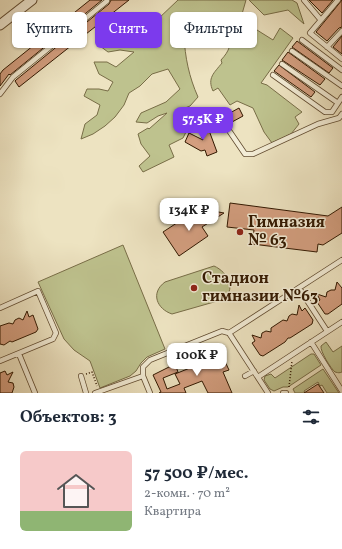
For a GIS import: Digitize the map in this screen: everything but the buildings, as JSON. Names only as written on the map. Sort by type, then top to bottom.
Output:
[{"type":"street","points":[[0,24],[32,0]]},
{"type":"lane","points":[[0,94],[13,77],[108,2],[107,0]]},
{"type":"lane","points":[[304,0],[320,19]]},
{"type":"lane","points":[[338,0],[320,19],[310,33],[342,59]]},
{"type":"lane","points":[[327,47],[342,31]]},
{"type":"lane","points":[[302,40],[342,70]]},
{"type":"lane","points":[[292,51],[342,86]]},
{"type":"lane","points":[[282,64],[338,103]]},
{"type":"lane","points":[[273,75],[325,112],[332,112],[342,97]]},
{"type":"lane","points":[[230,132],[245,154],[253,154],[318,124],[339,118],[342,114]]},
{"type":"lane","points":[[229,333],[342,260]]},
{"type":"lane","points":[[299,288],[327,331]]},
{"type":"lane","points":[[0,308],[38,291],[56,333],[53,339],[0,361]]},
{"type":"lane","points":[[258,377],[342,322]]},
{"type":"lane","points":[[150,393],[143,376],[143,367],[150,360],[222,330],[229,333],[268,393]]},
{"type":"lane","points":[[311,342],[342,391]]},
{"type":"lane","points":[[19,354],[36,393]]},
{"type":"lane","points":[[244,376],[254,371]]},
{"type":"lane","points":[[81,376],[86,393]]},
{"type":"lane","points":[[97,392],[143,376]]},
{"type":"path","points":[[286,393],[290,386],[293,354]]},
{"type":"path","points":[[81,376],[92,372],[97,392]]},
{"type":"green space","points":[[178,0],[246,0],[243,12],[170,12],[170,48],[185,48],[192,82],[198,97],[190,106],[185,108],[195,125],[188,128],[183,138],[169,145],[174,157],[143,172],[139,166],[150,156],[141,144],[138,134],[148,128],[149,129],[167,113],[158,116],[147,123],[136,122],[141,113],[166,102],[180,89],[168,69],[152,74],[140,86],[129,93],[124,105],[115,117],[93,134],[81,139],[85,124],[97,115],[100,105],[84,96],[87,89],[108,91],[113,82],[99,74],[94,62],[107,62],[116,67],[134,52],[120,50],[108,52],[103,48],[162,48],[162,15]]},
{"type":"green space","points":[[249,0],[292,0],[297,3],[304,24],[288,10],[264,15]]},
{"type":"green space","points":[[280,28],[293,38],[261,83],[267,85],[302,112],[295,117],[299,124],[291,134],[272,143],[264,132],[253,108],[237,101],[230,105],[218,88],[213,91],[211,86],[212,76],[222,63],[221,60],[228,48],[257,48],[257,30],[273,40]]},
{"type":"green space","points":[[123,245],[165,349],[147,357],[130,376],[100,388],[90,361],[74,350],[64,339],[38,282]]},
{"type":"green space","name":"Стадион гимназии №63","points":[[214,266],[227,277],[229,282],[229,292],[221,300],[172,314],[167,312],[159,305],[157,300],[158,291],[160,286],[165,282]]},
{"type":"green space","points":[[326,342],[333,352],[342,346],[342,372],[335,372],[326,360],[321,346]]},
{"type":"green space","points":[[311,354],[314,354],[321,365],[288,387],[283,387],[274,391],[270,389],[264,380],[265,376],[271,374],[275,378]]},
{"type":"green space","points":[[323,369],[339,393],[327,393],[318,382],[304,391],[305,393],[295,393],[293,389]]},
{"type":"place","name":"Гимназия № 63","points":[[240,232]]},
{"type":"place","name":"Стадион гимназии №63","points":[[194,288]]}]
